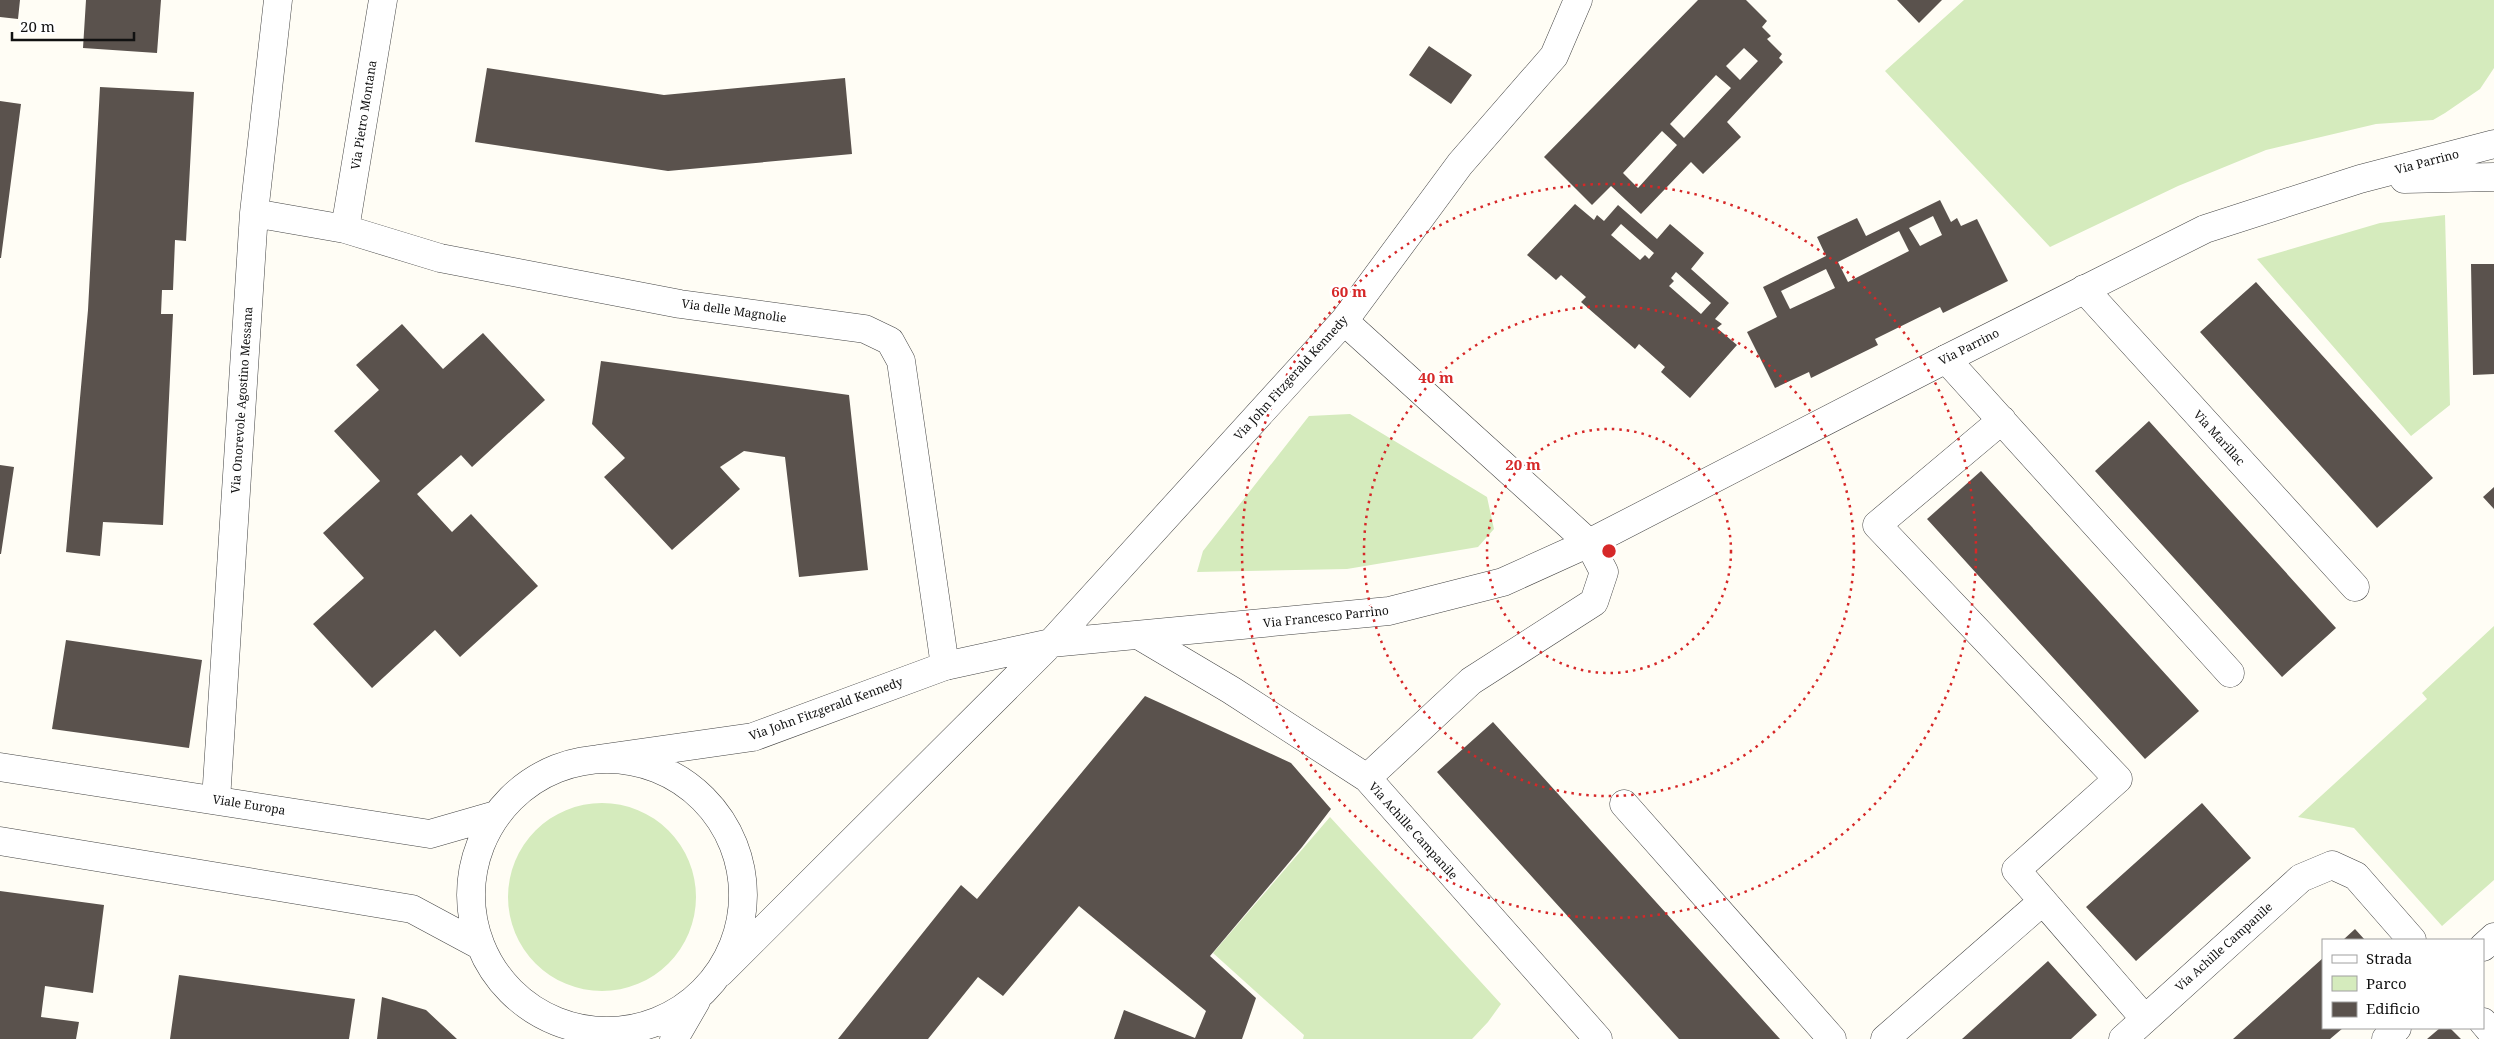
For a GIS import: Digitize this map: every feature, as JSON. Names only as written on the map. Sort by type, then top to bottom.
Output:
[{"type":"street","name":"Via Onorevole Agostino Messana","points":[[216,800],[254,213],[278,0]]},
{"type":"street","name":"Via Pietro Montana","points":[[345,229],[383,0]]},
{"type":"street","name":"Via John Fitzgerald Kennedy","points":[[720,972],[1051,643],[1344,321],[1460,164],[1554,56],[1578,0]]},
{"type":"street","name":"Via Parrino","points":[[1589,543],[1946,359],[2205,229],[2360,180],[2494,144]]},
{"type":"street","name":"Via Parrino","points":[[2360,180],[2494,177]]},
{"type":"street","name":"Via delle Magnolie","points":[[254,213],[345,229],[440,258],[680,304],[865,329],[890,341],[901,360],[945,666]]},
{"type":"street","name":"Via Marillac","points":[[2084,290],[2355,587]]},
{"type":"street","points":[[1344,321],[1589,543],[1604,572],[1594,602],[1471,681],[1366,778]]},
{"type":"street","points":[[1946,359],[2230,673]]},
{"type":"street","points":[[2002,420],[1877,525],[2118,779],[2016,870],[2145,1019]]},
{"type":"street","name":"Via Francesco Parrino","points":[[1051,643],[1389,611],[1503,582],[1589,543]]},
{"type":"street","name":"Via Achille Campanile","points":[[1140,636],[1230,690],[1366,778],[1598,1039]]},
{"type":"street","name":"Via John Fitzgerald Kennedy","points":[[598,758],[753,737],[945,666],[1051,643]]},
{"type":"street","points":[[674,1039],[700,995],[720,972],[738,934],[744,890],[735,848],[714,810],[681,781],[642,763],[598,758],[559,767],[524,786],[496,815],[476,855],[470,901],[479,945],[504,986],[549,1028],[582,1030],[625,1030],[665,1018],[700,995]]},
{"type":"street","name":"Viale Europa","points":[[0,767],[430,834],[496,815]]},
{"type":"street","points":[[1624,804],[1832,1039]]},
{"type":"street","points":[[0,841],[412,909],[479,945]]},
{"type":"street","name":"Via Achille Campanile","points":[[2122,1039],[2301,878],[2332,866],[2356,876],[2411,939]]},
{"type":"street","points":[[1885,1039],[2043,901]]},
{"type":"street","points":[[2484,946],[2494,936]]},
{"type":"street","points":[[2484,1023],[2494,1035]]},
{"type":"street","points":[[2386,1039],[2396,1029]]},
{"type":"green space","points":[[1964,0],[2494,0],[2494,68],[2480,89],[2433,120],[2376,124],[2266,150],[2178,186],[2050,247],[1885,71]]},
{"type":"green space","points":[[2445,215],[2450,405],[2411,436],[2257,259],[2380,223]]},
{"type":"green space","points":[[1350,414],[1487,497],[1494,529],[1478,547],[1347,569],[1197,572],[1203,551],[1309,416]]},
{"type":"green space","points":[[2494,626],[2494,880],[2442,926],[2354,828],[2298,817],[2427,699],[2422,693]]},
{"type":"green space","points":[[602,803],[629,807],[646,814],[668,831],[685,853],[692,870],[696,897],[692,924],[685,941],[668,963],[646,980],[629,987],[602,991],[575,987],[558,980],[536,963],[519,941],[512,924],[508,897],[512,870],[519,853],[536,831],[558,814],[575,807]]},
{"type":"green space","points":[[1330,817],[1501,1004],[1472,1039],[1303,1039],[1304,1035],[1213,953]]},
{"type":"building","points":[[0,0],[20,0],[18,19],[0,17]]},
{"type":"building","points":[[86,0],[161,0],[157,53],[83,48]]},
{"type":"building","points":[[1698,0],[1746,0],[1767,21],[1762,27],[1771,36],[1767,39],[1782,54],[1779,58],[1783,62],[1727,122],[1741,137],[1703,174],[1691,162],[1641,214],[1611,186],[1592,205],[1544,157]],"holes":[[[1744,48],[1758,61],[1740,80],[1726,66]],[[1716,75],[1731,88],[1684,138],[1670,124]],[[1662,131],[1677,145],[1638,188],[1623,173]]]},
{"type":"building","points":[[1897,0],[1942,0],[1919,23]]},
{"type":"building","points":[[1429,46],[1472,75],[1451,104],[1409,75]]},
{"type":"building","points":[[487,68],[664,95],[845,78],[852,154],[668,171],[475,142]]},
{"type":"building","points":[[100,87],[194,92],[186,241],[175,240],[173,290],[162,290],[161,314],[173,314],[163,525],[103,522],[100,556],[66,552],[88,310]]},
{"type":"building","points":[[0,101],[21,104],[1,258],[0,258]]},
{"type":"building","points":[[1940,200],[1951,222],[1957,218],[1961,226],[1977,219],[2008,281],[1943,313],[1940,307],[1875,339],[1878,345],[1811,378],[1809,372],[1775,388],[1747,332],[1777,317],[1763,287],[1826,256],[1817,237],[1857,218],[1866,236]],"holes":[[[1933,216],[1942,235],[1920,246],[1909,228]],[[1899,231],[1909,251],[1848,282],[1838,262]],[[1826,269],[1835,288],[1790,309],[1781,291]]]},
{"type":"building","points":[[1575,204],[1594,220],[1597,215],[1604,221],[1618,205],[1657,239],[1670,224],[1704,253],[1691,269],[1729,303],[1715,319],[1722,324],[1717,328],[1737,345],[1690,398],[1661,372],[1665,367],[1639,344],[1635,349],[1581,302],[1586,297],[1561,275],[1556,280],[1527,255]],"holes":[[[1621,224],[1654,253],[1649,259],[1645,255],[1640,260],[1611,235]],[[1676,272],[1711,303],[1701,314],[1669,286],[1674,281],[1671,278]]]},
{"type":"building","points":[[2471,264],[2494,264],[2494,374],[2473,375]]},
{"type":"building","points":[[2256,282],[2433,478],[2377,528],[2200,332]]},
{"type":"building","points":[[402,324],[443,369],[483,333],[545,400],[472,467],[461,455],[417,494],[452,532],[471,514],[538,586],[460,657],[435,630],[372,688],[313,624],[364,578],[323,533],[380,481],[334,431],[379,390],[356,365]]},
{"type":"building","points":[[601,361],[849,395],[868,570],[799,577],[785,457],[744,451],[720,467],[740,489],[672,550],[604,477],[625,458],[592,424]]},
{"type":"building","points":[[2149,421],[2336,628],[2282,677],[2095,471]]},
{"type":"building","points":[[0,465],[14,467],[1,554],[0,554]]},
{"type":"building","points":[[1981,471],[2199,711],[2145,759],[1927,519]]},
{"type":"building","points":[[2494,487],[2494,509],[2483,497]]},
{"type":"building","points":[[66,640],[202,660],[189,748],[52,729]]},
{"type":"building","points":[[1145,696],[1291,763],[1331,809],[1302,847],[1210,956],[1256,998],[1242,1039],[1114,1039],[1124,1010],[1195,1038],[1206,1011],[1079,906],[1003,996],[978,977],[928,1039],[838,1039],[961,885],[977,899]]},
{"type":"building","points":[[1493,722],[1780,1039],[1679,1039],[1437,772]]},
{"type":"building","points":[[2202,803],[2251,858],[2136,961],[2086,907]]},
{"type":"building","points":[[0,891],[104,905],[93,993],[45,986],[41,1017],[79,1022],[76,1039],[0,1039]]},
{"type":"building","points":[[2355,929],[2364,939],[2344,939]]},
{"type":"building","points":[[2322,959],[2322,1029],[2342,1029],[2330,1039],[2233,1039]]},
{"type":"building","points":[[2048,961],[2097,1015],[2071,1039],[1962,1039]]},
{"type":"building","points":[[179,975],[355,999],[349,1039],[170,1039]]},
{"type":"building","points":[[382,997],[426,1010],[457,1039],[377,1039]]},
{"type":"building","points":[[2439,1029],[2451,1029],[2461,1039],[2427,1039]]}]
